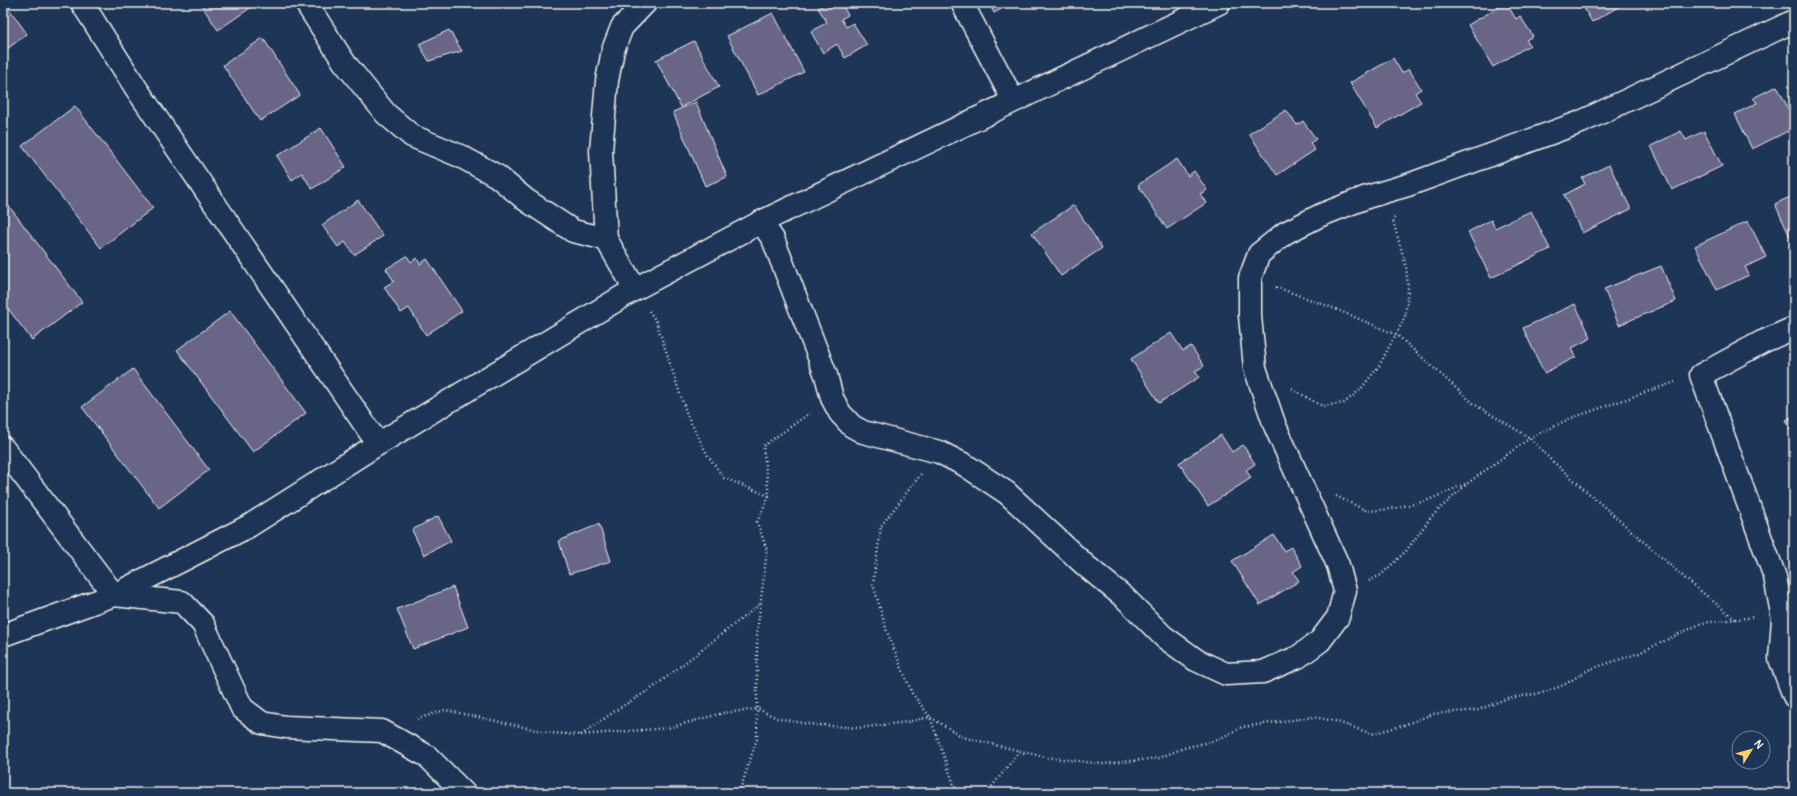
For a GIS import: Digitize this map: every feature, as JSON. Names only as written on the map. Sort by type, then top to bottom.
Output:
[{"type":"street","points":[[82,3],[136,88],[378,444]]},
{"type":"street","points":[[306,3],[344,62],[386,114],[412,136],[460,156],[497,176],[526,200],[573,232],[606,239]]},
{"type":"street","points":[[635,289],[606,239],[601,151],[607,81],[612,50],[622,27],[645,3]]},
{"type":"street","points":[[962,3],[1013,100]]},
{"type":"street","points":[[3,634],[114,595],[249,526],[378,444],[635,289],[761,222],[1218,3]]},
{"type":"street","points":[[761,222],[773,239],[826,375],[832,398],[840,413],[852,426],[863,432],[939,452],[965,465],[1007,493],[1086,566],[1125,598],[1164,637],[1196,660],[1226,674],[1262,672],[1298,657],[1320,641],[1338,617],[1345,591],[1338,565],[1275,426],[1255,368],[1250,316],[1250,278],[1259,254],[1286,234],[1321,215],[1366,197],[1408,185],[1581,122],[1794,21]]},
{"type":"street","points":[[1794,328],[1762,342],[1701,375],[1775,576],[1794,696]]},
{"type":"street","points":[[3,448],[114,595],[182,602],[203,624],[242,708],[262,723],[286,726],[382,731],[427,756],[464,793]]},
{"type":"path","points":[[1255,368],[1322,406],[1344,403],[1360,390],[1379,366],[1406,317],[1408,289],[1406,266],[1393,221],[1408,185]]},
{"type":"path","points":[[1250,278],[1333,308],[1397,335],[1474,404],[1530,438],[1550,459],[1681,575],[1736,619]]},
{"type":"path","points":[[635,289],[656,321],[687,415],[708,456],[724,478],[769,496]]},
{"type":"path","points":[[1345,591],[1381,575],[1406,551],[1432,516],[1468,483],[1530,438],[1569,419],[1656,388],[1701,375]]},
{"type":"path","points":[[739,793],[757,739],[757,633],[759,605],[767,550],[757,522],[769,496],[763,446],[832,398]]},
{"type":"path","points":[[939,452],[881,526],[873,584],[887,632],[912,693],[930,717],[957,793]]},
{"type":"path","points":[[1297,477],[1367,511],[1391,509],[1426,501],[1468,483]]},
{"type":"path","points":[[580,735],[618,708],[654,687],[759,605]]},
{"type":"path","points":[[987,793],[1018,753],[1103,764],[1159,758],[1184,748],[1217,740],[1242,728],[1314,717],[1335,721],[1372,734],[1404,725],[1433,714],[1478,710],[1508,698],[1542,693],[1564,685],[1588,670],[1639,653],[1702,623],[1756,617],[1783,619]]},
{"type":"path","points":[[382,731],[445,710],[551,733],[580,735],[668,728],[723,713],[758,709],[777,718],[808,724],[858,728],[907,722],[930,717],[963,737],[1045,757]]},
{"type":"building","points":[[3,3],[5,3],[27,34],[3,52]]},
{"type":"building","points":[[200,3],[251,3],[253,6],[218,30]]},
{"type":"building","points":[[827,3],[841,3],[848,15],[841,19],[846,27],[853,23],[867,45],[845,58],[837,44],[823,53],[811,32],[827,22],[818,8]]},
{"type":"building","points":[[989,3],[1013,3],[994,13]]},
{"type":"building","points":[[1506,3],[1516,19],[1520,16],[1533,36],[1526,40],[1530,45],[1493,67],[1468,25]]},
{"type":"building","points":[[1581,3],[1625,3],[1592,22]]},
{"type":"building","points":[[773,13],[804,72],[758,95],[727,36]]},
{"type":"building","points":[[449,30],[462,51],[429,61],[419,44]]},
{"type":"building","points":[[263,38],[300,95],[260,121],[223,65]]},
{"type":"building","points":[[694,41],[719,87],[681,107],[656,60]]},
{"type":"building","points":[[1393,58],[1402,73],[1409,69],[1421,89],[1415,93],[1421,102],[1377,128],[1350,83]]},
{"type":"building","points":[[1777,86],[1794,120],[1794,128],[1752,149],[1735,114],[1757,103],[1753,98]]},
{"type":"building","points":[[696,102],[727,177],[705,186],[673,112]]},
{"type":"building","points":[[75,106],[153,208],[101,248],[22,146]]},
{"type":"building","points":[[1286,110],[1297,125],[1303,121],[1316,139],[1310,143],[1315,150],[1277,175],[1249,134]]},
{"type":"building","points":[[321,128],[346,167],[312,189],[302,173],[292,180],[277,156]]},
{"type":"building","points":[[1681,131],[1686,140],[1704,131],[1722,166],[1672,190],[1651,146]]},
{"type":"building","points":[[1177,159],[1188,176],[1194,171],[1207,190],[1200,194],[1206,203],[1167,229],[1138,185]]},
{"type":"building","points":[[1609,165],[1631,209],[1582,233],[1564,195],[1585,184],[1582,178]]},
{"type":"building","points":[[1794,195],[1794,240],[1792,241],[1775,204]]},
{"type":"building","points":[[358,200],[383,236],[354,255],[345,242],[338,247],[322,225]]},
{"type":"building","points":[[5,201],[82,302],[32,340],[3,302],[3,203]]},
{"type":"building","points":[[1074,205],[1102,248],[1061,276],[1032,233]]},
{"type":"building","points":[[1531,211],[1550,249],[1491,278],[1468,232],[1491,220],[1495,228]]},
{"type":"building","points":[[1748,221],[1766,257],[1745,267],[1749,275],[1717,290],[1695,246]]},
{"type":"building","points":[[407,256],[411,262],[417,258],[420,264],[427,259],[462,311],[426,335],[409,308],[401,313],[384,287],[394,281],[386,269]]},
{"type":"building","points":[[1661,266],[1676,301],[1619,325],[1604,289]]},
{"type":"building","points":[[1575,304],[1591,338],[1572,348],[1576,357],[1544,373],[1523,328]]},
{"type":"building","points":[[230,311],[306,413],[253,452],[177,350]]},
{"type":"building","points":[[1171,333],[1183,351],[1191,346],[1204,366],[1195,371],[1199,377],[1159,403],[1131,359]]},
{"type":"building","points":[[133,369],[209,470],[159,508],[82,407]]},
{"type":"building","points":[[1794,416],[1794,437],[1786,420]]},
{"type":"building","points":[[1221,435],[1232,452],[1243,445],[1255,464],[1246,470],[1251,478],[1208,506],[1179,463]]},
{"type":"building","points":[[438,516],[451,541],[424,555],[412,530]]},
{"type":"building","points":[[599,524],[611,561],[569,574],[559,541]]},
{"type":"building","points":[[1274,535],[1284,551],[1291,547],[1302,566],[1293,572],[1299,581],[1260,605],[1232,561]]},
{"type":"building","points":[[453,587],[468,627],[413,649],[397,609]]}]
